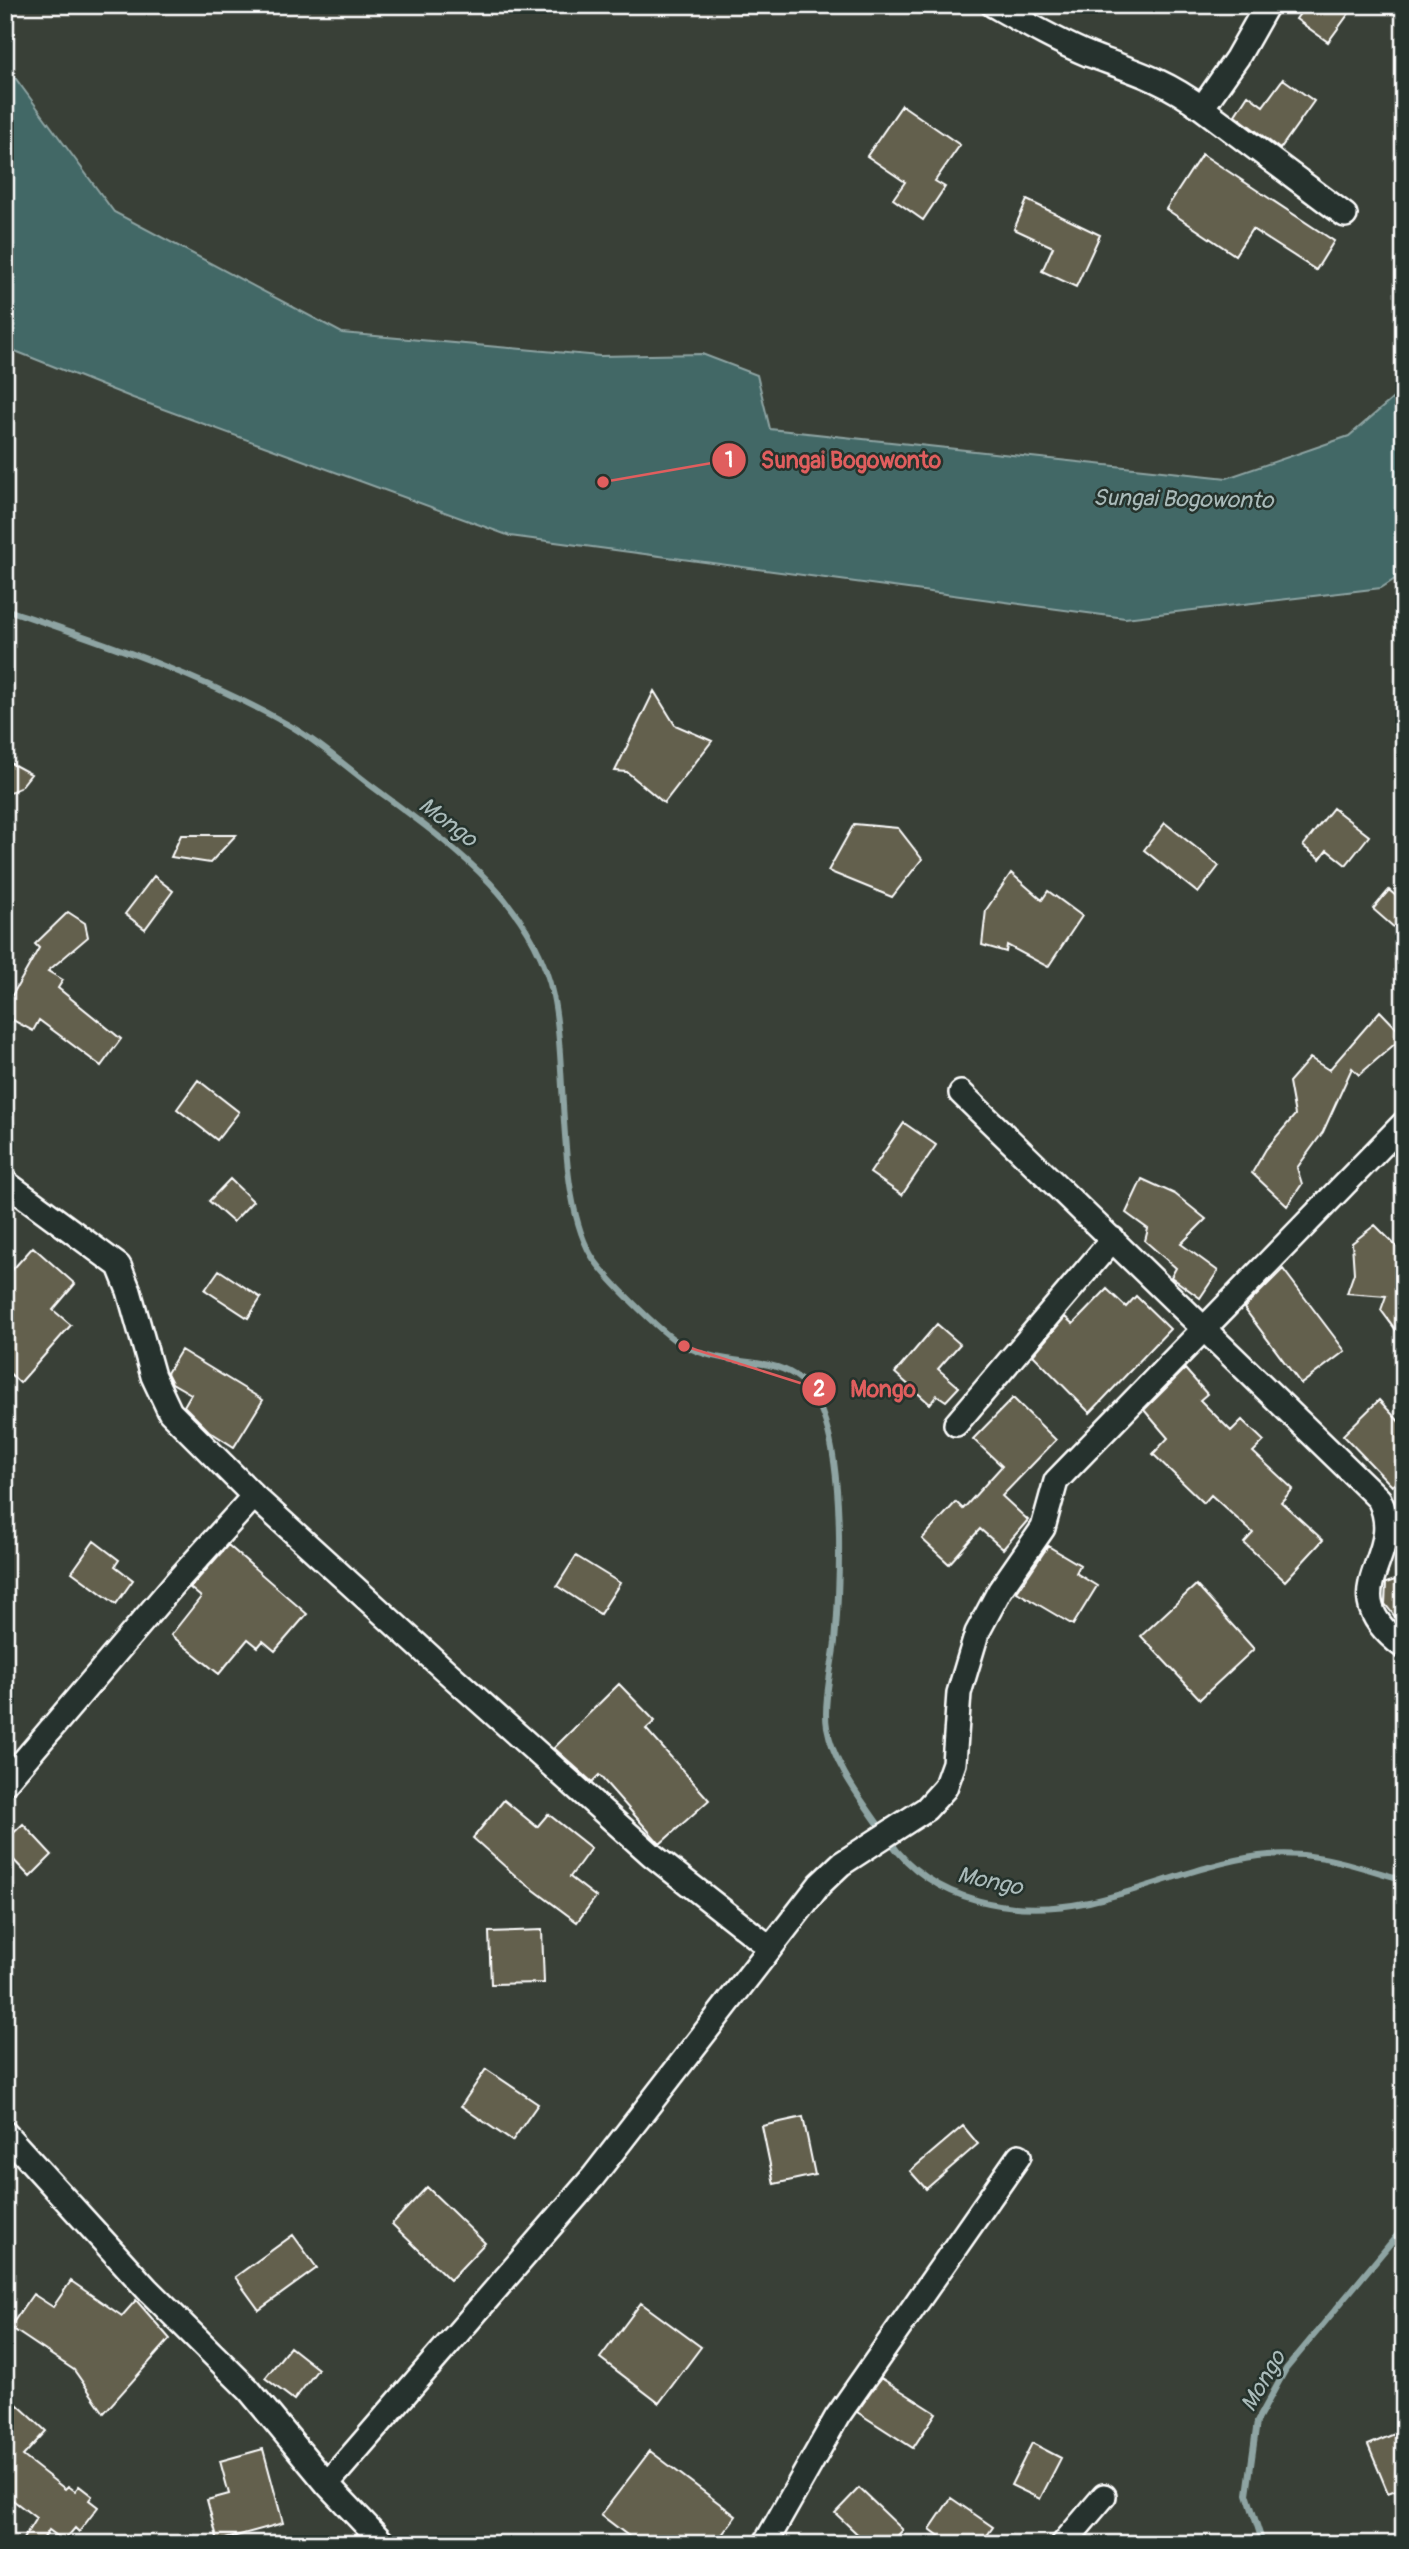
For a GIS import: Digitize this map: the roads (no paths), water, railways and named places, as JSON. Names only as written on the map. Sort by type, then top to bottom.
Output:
[{"type":"street","points":[[993,5],[1050,38],[1145,73],[1176,88],[1345,215]]},
{"type":"street","points":[[1202,108],[1237,58],[1267,5]]},
{"type":"street","points":[[961,1093],[1379,1499],[1387,1517],[1388,1527],[1370,1584],[1369,1605],[1381,1627],[1404,1647]]},
{"type":"street","points":[[327,2484],[593,2176],[769,1947],[841,1864],[926,1809],[945,1788],[954,1763],[959,1693],[976,1633],[1000,1590],[1043,1528],[1056,1481],[1404,1123]]},
{"type":"street","points":[[5,1182],[119,1266],[165,1406],[254,1496],[652,1855],[769,1947]]},
{"type":"street","points":[[956,1424],[1113,1239]]},
{"type":"street","points":[[5,1783],[176,1582],[254,1496]]},
{"type":"street","points":[[5,2133],[147,2289],[249,2390],[327,2484],[384,2544]]},
{"type":"street","points":[[765,2544],[837,2417],[1019,2156]]},
{"type":"street","points":[[1063,2544],[1104,2496]]},
{"type":"water","points":[[5,64],[114,212],[342,333],[600,356],[702,354],[757,375],[770,429],[1227,478],[1349,436],[1404,389],[1404,573],[1381,588],[1125,618],[510,536],[133,398],[5,347]]},
{"type":"waterway","name":"Mongo","points":[[5,609],[184,674],[254,706],[298,730],[455,850],[482,874],[506,901],[526,929],[542,961],[553,996],[558,1025],[572,1199],[580,1230],[591,1255],[633,1303],[660,1329],[681,1344],[704,1354],[769,1365],[787,1371],[803,1382],[817,1401],[833,1454],[839,1536],[837,1618],[827,1697],[827,1727],[842,1769],[883,1831]]},
{"type":"waterway","name":"Mongo","points":[[889,1840],[907,1862],[929,1879],[953,1892],[1006,1906],[1034,1908],[1089,1902],[1216,1865],[1279,1854],[1333,1860],[1404,1880]]},
{"type":"waterway","name":"Mongo","points":[[1263,2544],[1247,2494],[1257,2422],[1286,2369],[1404,2227]]},
{"type":"place","name":"Sungai Bogowonto","points":[[603,482]]},
{"type":"place","name":"Mongo","points":[[684,1346]]}]
